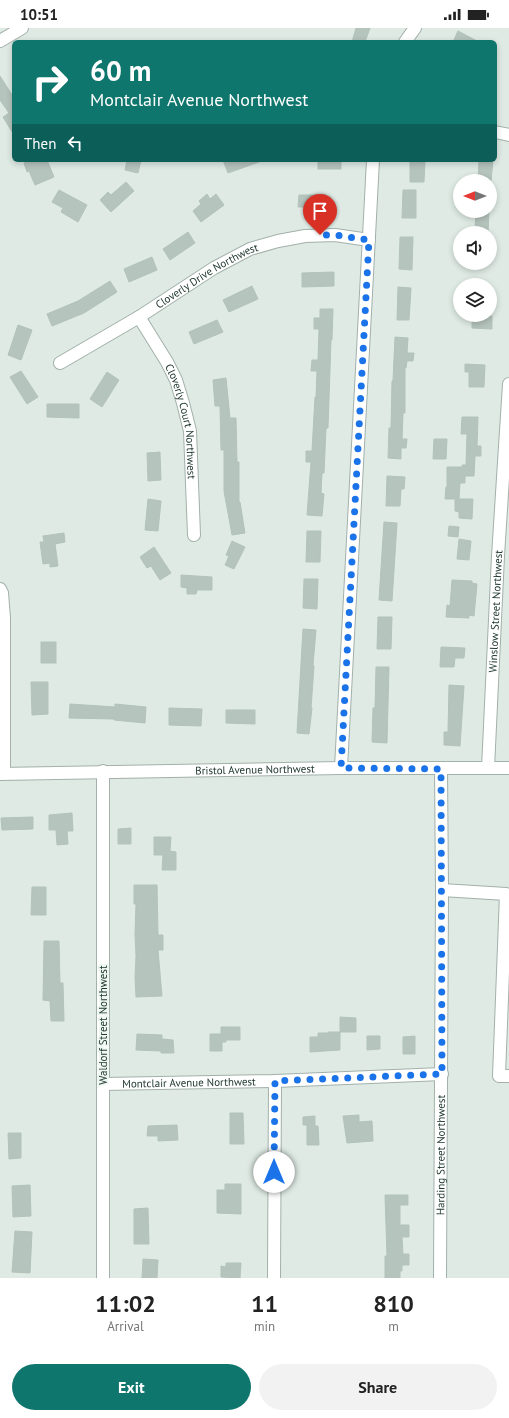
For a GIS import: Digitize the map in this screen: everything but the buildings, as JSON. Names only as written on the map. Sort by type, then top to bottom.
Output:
[{"type":"street","points":[[406,40],[415,28]]},
{"type":"street","points":[[0,41],[15,33]]},
{"type":"street","points":[[497,132],[506,133],[509,135]]},
{"type":"street","points":[[341,768],[373,162]]},
{"type":"street","name":"Cloverly Drive Northwest","points":[[60,363],[139,317],[214,268],[250,249],[278,241],[305,236],[335,235],[369,240]]},
{"type":"street","name":"Cloverly Court Northwest","points":[[139,317],[167,362],[176,380],[183,403],[190,431],[194,535]]},
{"type":"street","name":"Winslow Street Northwest","points":[[488,768],[498,556],[509,384]]},
{"type":"street","points":[[0,589],[2,593],[4,618],[2,774]]},
{"type":"street","name":"Bristol Avenue Northwest","points":[[2,774],[103,771],[341,768],[509,768]]},
{"type":"street","name":"Harding Street Northwest","points":[[440,1278],[442,1074],[441,769]]},
{"type":"street","name":"Waldorf Street Northwest","points":[[103,771],[103,1278]]},
{"type":"street","points":[[442,890],[506,894],[507,924],[504,1076]]},
{"type":"street","name":"Montclair Avenue Northwest","points":[[103,1084],[275,1081],[442,1074]]},
{"type":"street","points":[[274,1278],[275,1081]]},
{"type":"route","points":[[274,1172],[275,1081],[442,1074],[441,769],[341,768],[351,556],[369,240],[335,235],[320,235]]}]
